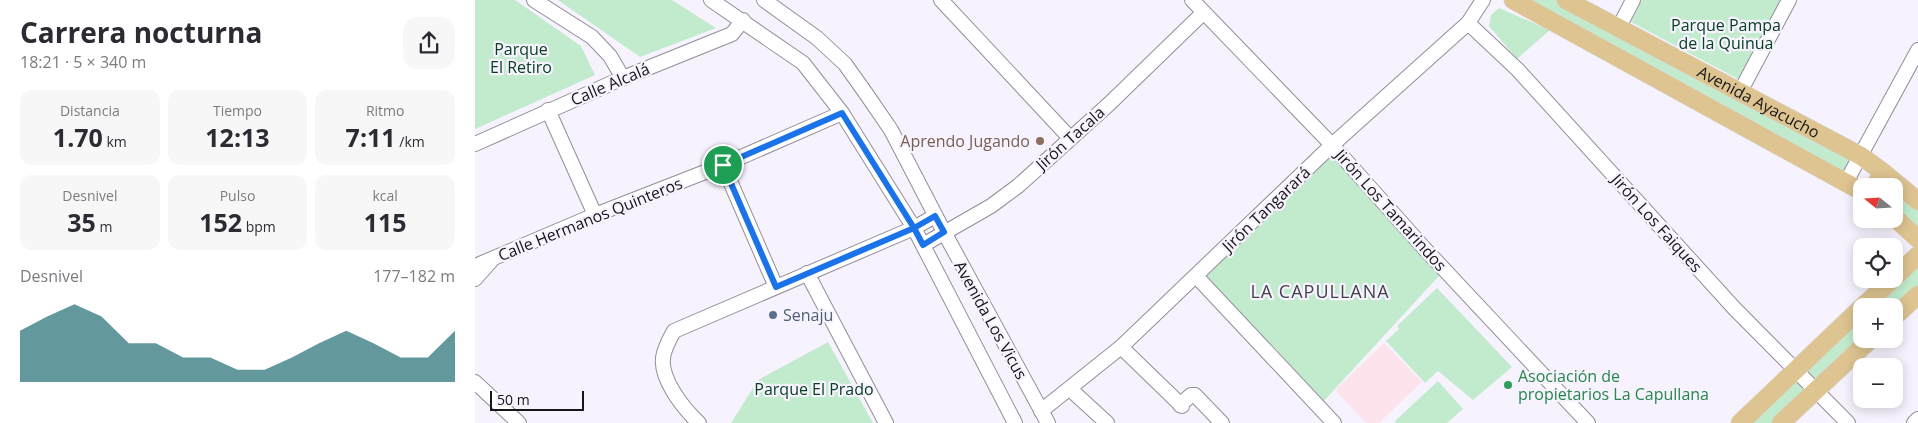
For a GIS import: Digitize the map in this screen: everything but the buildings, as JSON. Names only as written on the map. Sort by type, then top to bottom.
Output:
[{"type":"main road","name":"Avenida Ayacucho","points":[[1513,0],[1853,186]]},
{"type":"main road","name":"Avenida Ayacucho","points":[[1566,0],[1861,156],[1878,178]]},
{"type":"main road","name":"Avenida Ayacucho","points":[[1903,193],[1918,201]]},
{"type":"main road","points":[[1903,225],[1918,239]]},
{"type":"main road","points":[[1903,269],[1918,255]]},
{"type":"main road","points":[[1872,298],[1882,288]]},
{"type":"main road","points":[[1903,309],[1918,295]]},
{"type":"main road","points":[[1740,423],[1853,315]]},
{"type":"main road","points":[[1781,423],[1861,348]]},
{"type":"street","points":[[534,0],[593,37],[610,56],[623,78]]},
{"type":"street","name":"Avenida Los Vicus","points":[[711,0],[743,20],[803,63],[842,113],[914,228],[1015,423]]},
{"type":"street","name":"Avenida Los Vicus","points":[[764,0],[817,38],[845,64],[891,130],[935,216],[1044,417]]},
{"type":"street","points":[[941,0],[1069,138]]},
{"type":"street","name":"Jirón Los Tamarindos","points":[[1192,0],[1332,145],[1424,248],[1588,423]]},
{"type":"street","name":"Jirón Tangarará","points":[[1044,417],[1070,389],[1121,347],[1332,145],[1468,23],[1483,0]]},
{"type":"street","points":[[1619,27],[1633,0]]},
{"type":"street","points":[[1740,92],[1789,0]]},
{"type":"street","name":"Jirón Tacala","points":[[923,245],[991,206],[1018,186],[1069,138],[1109,104],[1203,13]]},
{"type":"street","name":"Calle Alcalá","points":[[475,144],[548,110],[732,34],[743,20]]},
{"type":"street","name":"Jirón Los Faiques","points":[[1468,23],[1518,70],[1734,308],[1847,423]]},
{"type":"street","points":[[1856,178],[1861,156],[1918,51]]},
{"type":"street","points":[[548,110],[595,215]]},
{"type":"street","name":"Calle Hermanos Quinteros","points":[[475,266],[595,215],[723,165],[842,113]]},
{"type":"street","points":[[723,165],[776,287]]},
{"type":"street","points":[[691,420],[665,378],[663,354],[674,331],[914,228],[935,216]]},
{"type":"street","points":[[475,279],[493,259]]},
{"type":"street","points":[[807,273],[886,423]]},
{"type":"street","points":[[1196,276],[1334,423]]},
{"type":"street","points":[[1121,347],[1181,406],[1191,396],[1195,395],[1222,423]]},
{"type":"street","points":[[475,382],[519,423]]},
{"type":"street","points":[[1070,389],[1107,423]]},
{"type":"street","points":[[1914,423],[1918,419]]},
{"type":"shaded area","points":[[1384,343],[1422,382],[1379,423],[1366,423],[1335,390]]},
{"type":"green space","name":"Parque El Retiro","points":[[475,0],[515,0],[581,46],[595,75],[475,129]]},
{"type":"green space","points":[[558,0],[672,0],[716,28],[640,57]]},
{"type":"green space","points":[[1521,0],[1561,0],[1858,157],[1845,176]]},
{"type":"green space","name":"Parque Pampa de la Quinua","points":[[1642,0],[1781,0],[1740,80],[1631,22]]},
{"type":"green space","points":[[1499,8],[1550,30],[1517,59],[1489,26],[1491,15]]},
{"type":"green space","points":[[1331,154],[1439,276],[1321,404],[1202,278]]},
{"type":"green space","points":[[1884,173],[1890,178],[1880,178]]},
{"type":"green space","points":[[1903,190],[1918,203],[1918,242],[1903,228]]},
{"type":"green space","points":[[1918,259],[1918,290],[1903,300],[1903,298],[1877,298],[1887,288],[1903,288],[1903,273]]},
{"type":"green space","points":[[1437,288],[1512,367],[1473,400],[1438,371],[1425,383],[1386,341],[1399,329],[1397,326]]},
{"type":"green space","points":[[1853,321],[1853,348],[1817,387],[1801,370]]},
{"type":"green space","name":"Parque El Prado","points":[[828,342],[873,423],[731,423],[758,380]]},
{"type":"green space","points":[[1795,375],[1811,390],[1775,423],[1745,423]]},
{"type":"green space","points":[[1438,381],[1463,409],[1447,423],[1396,423],[1395,421]]},
{"type":"place","name":"Aprendo Jugando","points":[[1040,141]]},
{"type":"place","name":"Senaju","points":[[773,315]]},
{"type":"place","name":"Asociación de propietarios La Capullana","points":[[1508,385]]},
{"type":"district","name":"LA CAPULLANA","points":[[1320,292]]},
{"type":"route","points":[[723,165],[776,287],[914,228],[935,216],[944,232],[923,245],[914,228],[870,156],[842,113],[723,165]]}]
